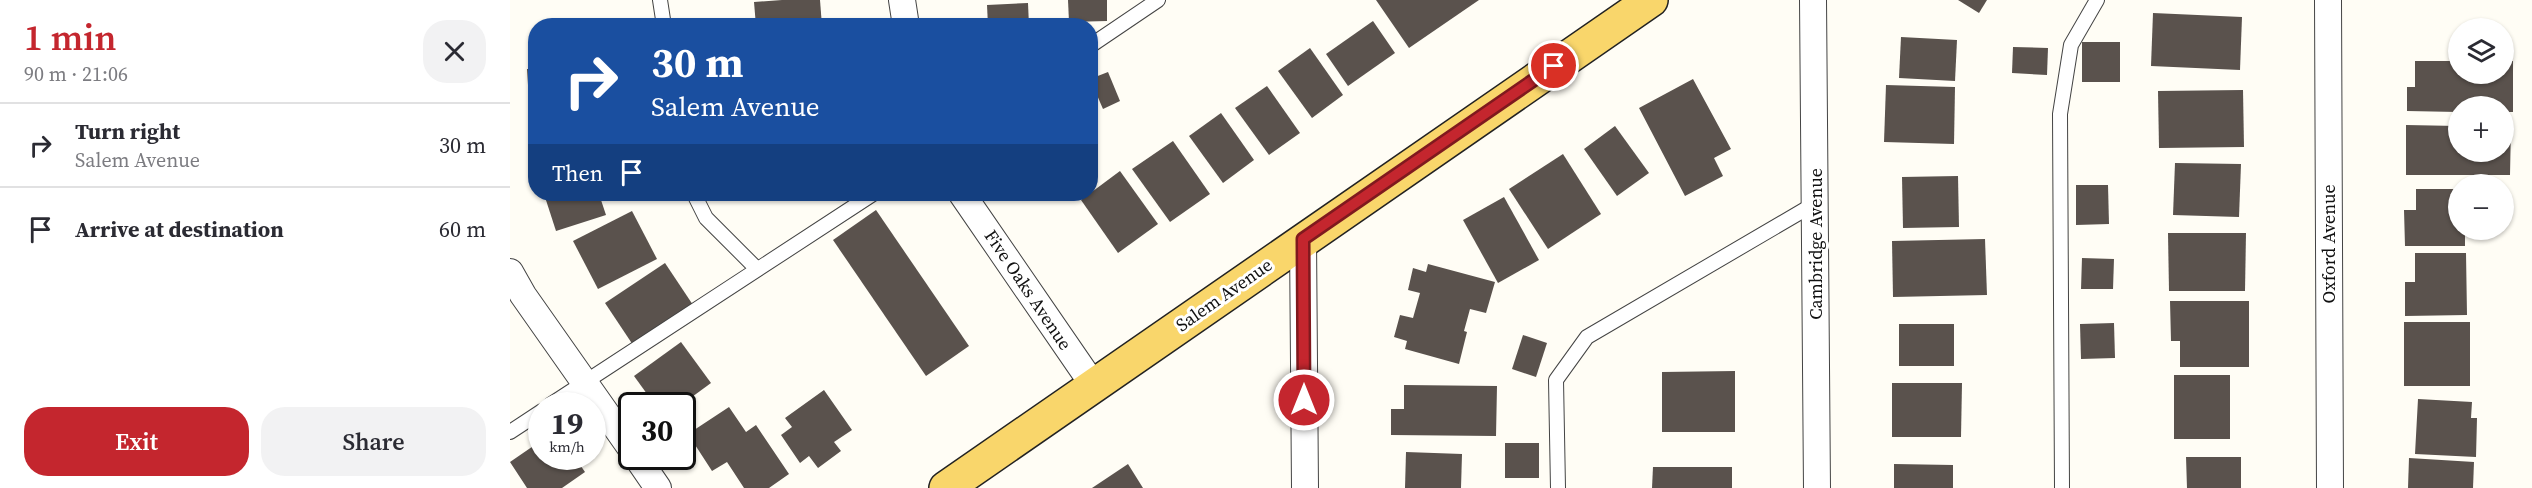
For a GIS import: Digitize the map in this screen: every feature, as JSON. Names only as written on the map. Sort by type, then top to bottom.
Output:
[{"type":"main road","name":"Salem Avenue","points":[[946,488],[1651,0]]},
{"type":"street","points":[[902,0],[905,18]]},
{"type":"street","name":"Cambridge Avenue","points":[[1814,0],[1817,488]]},
{"type":"street","name":"Oxford Avenue","points":[[2328,0],[2330,488]]},
{"type":"street","name":"Five Oaks Avenue","points":[[967,201],[1094,386]]},
{"type":"street","points":[[1303,239],[1305,488]]},
{"type":"street","points":[[510,272],[618,430]]},
{"type":"street","points":[[646,470],[658,488]]},
{"type":"lane","points":[[660,0],[663,18]]},
{"type":"lane","points":[[1098,41],[1158,0]]},
{"type":"lane","points":[[2062,488],[2060,114],[2071,45],[2097,0]]},
{"type":"lane","points":[[698,201],[706,218],[757,269]]},
{"type":"lane","points":[[569,392],[862,201]]},
{"type":"lane","points":[[1558,488],[1556,380],[1587,337],[1816,203]]},
{"type":"lane","points":[[510,432],[528,420]]},
{"type":"building","points":[[820,0],[821,18],[755,18],[754,2]]},
{"type":"building","points":[[1068,0],[1107,0],[1107,21],[1098,21],[1098,18],[1069,18]]},
{"type":"building","points":[[1376,0],[1479,0],[1409,48]]},
{"type":"building","points":[[1958,0],[1987,0],[1979,13]]},
{"type":"building","points":[[1028,3],[1029,18],[988,18],[987,5]]},
{"type":"building","points":[[2153,13],[2242,17],[2240,70],[2151,66]]},
{"type":"building","points":[[1373,21],[1395,53],[1348,86],[1326,54]]},
{"type":"building","points":[[1901,37],[1957,40],[1955,81],[1899,78]]},
{"type":"building","points":[[2082,42],[2120,42],[2120,82],[2082,82]]},
{"type":"building","points":[[2013,47],[2048,48],[2047,75],[2012,73]]},
{"type":"building","points":[[1310,48],[1343,95],[1312,118],[1278,71]]},
{"type":"building","points":[[2415,61],[2448,61],[2448,84],[2513,84],[2513,96],[2448,96],[2448,112],[2407,111],[2407,87],[2415,87]]},
{"type":"building","points":[[1108,72],[1120,101],[1103,109],[1098,97],[1098,76]]},
{"type":"building","points":[[1693,79],[1731,149],[1714,158],[1723,176],[1685,196],[1639,108]]},
{"type":"building","points":[[1886,85],[1955,87],[1954,144],[1884,142]]},
{"type":"building","points":[[1267,86],[1300,133],[1269,155],[1235,108]]},
{"type":"building","points":[[2243,90],[2244,147],[2159,148],[2158,91]]},
{"type":"building","points":[[1221,113],[1254,160],[1223,183],[1189,136]]},
{"type":"building","points":[[2406,125],[2448,126],[2448,162],[2510,162],[2510,174],[2406,175]]},
{"type":"building","points":[[1615,126],[1649,173],[1617,196],[1584,149]]},
{"type":"building","points":[[1173,141],[1210,194],[1170,222],[1132,169]]},
{"type":"building","points":[[1563,154],[1601,214],[1548,249],[1509,189]]},
{"type":"building","points":[[2175,163],[2241,164],[2239,217],[2173,215]]},
{"type":"building","points":[[1120,171],[1158,224],[1118,253],[1082,201],[1098,201],[1098,187]]},
{"type":"building","points":[[1958,176],[1959,227],[1903,228],[1902,177]]},
{"type":"building","points":[[2076,185],[2108,185],[2109,224],[2076,225]]},
{"type":"building","points":[[2416,189],[2448,189],[2448,240],[2465,240],[2465,246],[2405,246],[2404,210],[2416,210]]},
{"type":"building","points":[[1504,197],[1539,260],[1498,283],[1463,220]]},
{"type":"building","points":[[546,201],[601,201],[606,215],[556,231]]},
{"type":"building","points":[[876,210],[969,346],[926,376],[833,240]]},
{"type":"building","points":[[632,211],[657,259],[598,289],[573,241]]},
{"type":"building","points":[[2168,233],[2246,233],[2245,291],[2169,291]]},
{"type":"building","points":[[1985,239],[1987,295],[1893,297],[1892,241]]},
{"type":"building","points":[[2415,253],[2466,253],[2467,315],[2405,316],[2405,282],[2415,282]]},
{"type":"building","points":[[2082,258],[2114,259],[2113,289],[2081,289]]},
{"type":"building","points":[[665,263],[693,305],[633,345],[605,303]]},
{"type":"building","points":[[1428,264],[1495,282],[1486,313],[1470,309],[1459,364],[1405,349],[1407,341],[1394,337],[1400,315],[1413,318],[1420,293],[1408,290],[1413,268],[1426,272]]},
{"type":"building","points":[[2170,301],[2249,301],[2249,367],[2180,367],[2180,341],[2171,341]]},
{"type":"building","points":[[2404,322],[2470,322],[2470,386],[2404,386]]},
{"type":"building","points":[[2114,323],[2115,358],[2081,359],[2080,324]]},
{"type":"building","points":[[1899,324],[1954,324],[1954,366],[1899,366]]},
{"type":"building","points":[[1523,335],[1547,343],[1536,377],[1512,369]]},
{"type":"building","points":[[681,342],[711,383],[696,394],[696,392],[646,392],[634,376]]},
{"type":"building","points":[[1735,371],[1735,432],[1662,432],[1662,372]]},
{"type":"building","points":[[2174,375],[2230,375],[2230,439],[2174,439]]},
{"type":"building","points":[[1892,383],[1962,383],[1961,437],[1892,437]]},
{"type":"building","points":[[1404,385],[1497,386],[1496,436],[1391,435],[1391,409],[1404,409]]},
{"type":"building","points":[[824,390],[852,430],[834,442],[841,451],[818,468],[809,456],[800,463],[781,435],[792,427],[785,418]]},
{"type":"building","points":[[2418,399],[2472,402],[2471,418],[2477,418],[2476,457],[2415,454]]},
{"type":"building","points":[[729,407],[746,432],[756,425],[789,474],[769,488],[744,488],[727,462],[712,471],[696,446],[696,429]]},
{"type":"building","points":[[1505,443],[1539,443],[1539,478],[1505,478]]},
{"type":"building","points":[[528,450],[528,470],[584,470],[585,472],[562,488],[527,488],[510,462]]},
{"type":"building","points":[[1406,452],[1462,454],[1461,488],[1405,488]]},
{"type":"building","points":[[2186,457],[2241,457],[2241,488],[2187,488]]},
{"type":"building","points":[[2409,458],[2474,462],[2473,488],[2408,488]]},
{"type":"building","points":[[1128,464],[1143,488],[1092,488]]},
{"type":"building","points":[[1894,464],[1953,465],[1953,488],[1894,488]]},
{"type":"building","points":[[1653,467],[1732,467],[1732,488],[1652,488]]},
{"type":"route","points":[[1304,400],[1303,239],[1554,66]]}]
